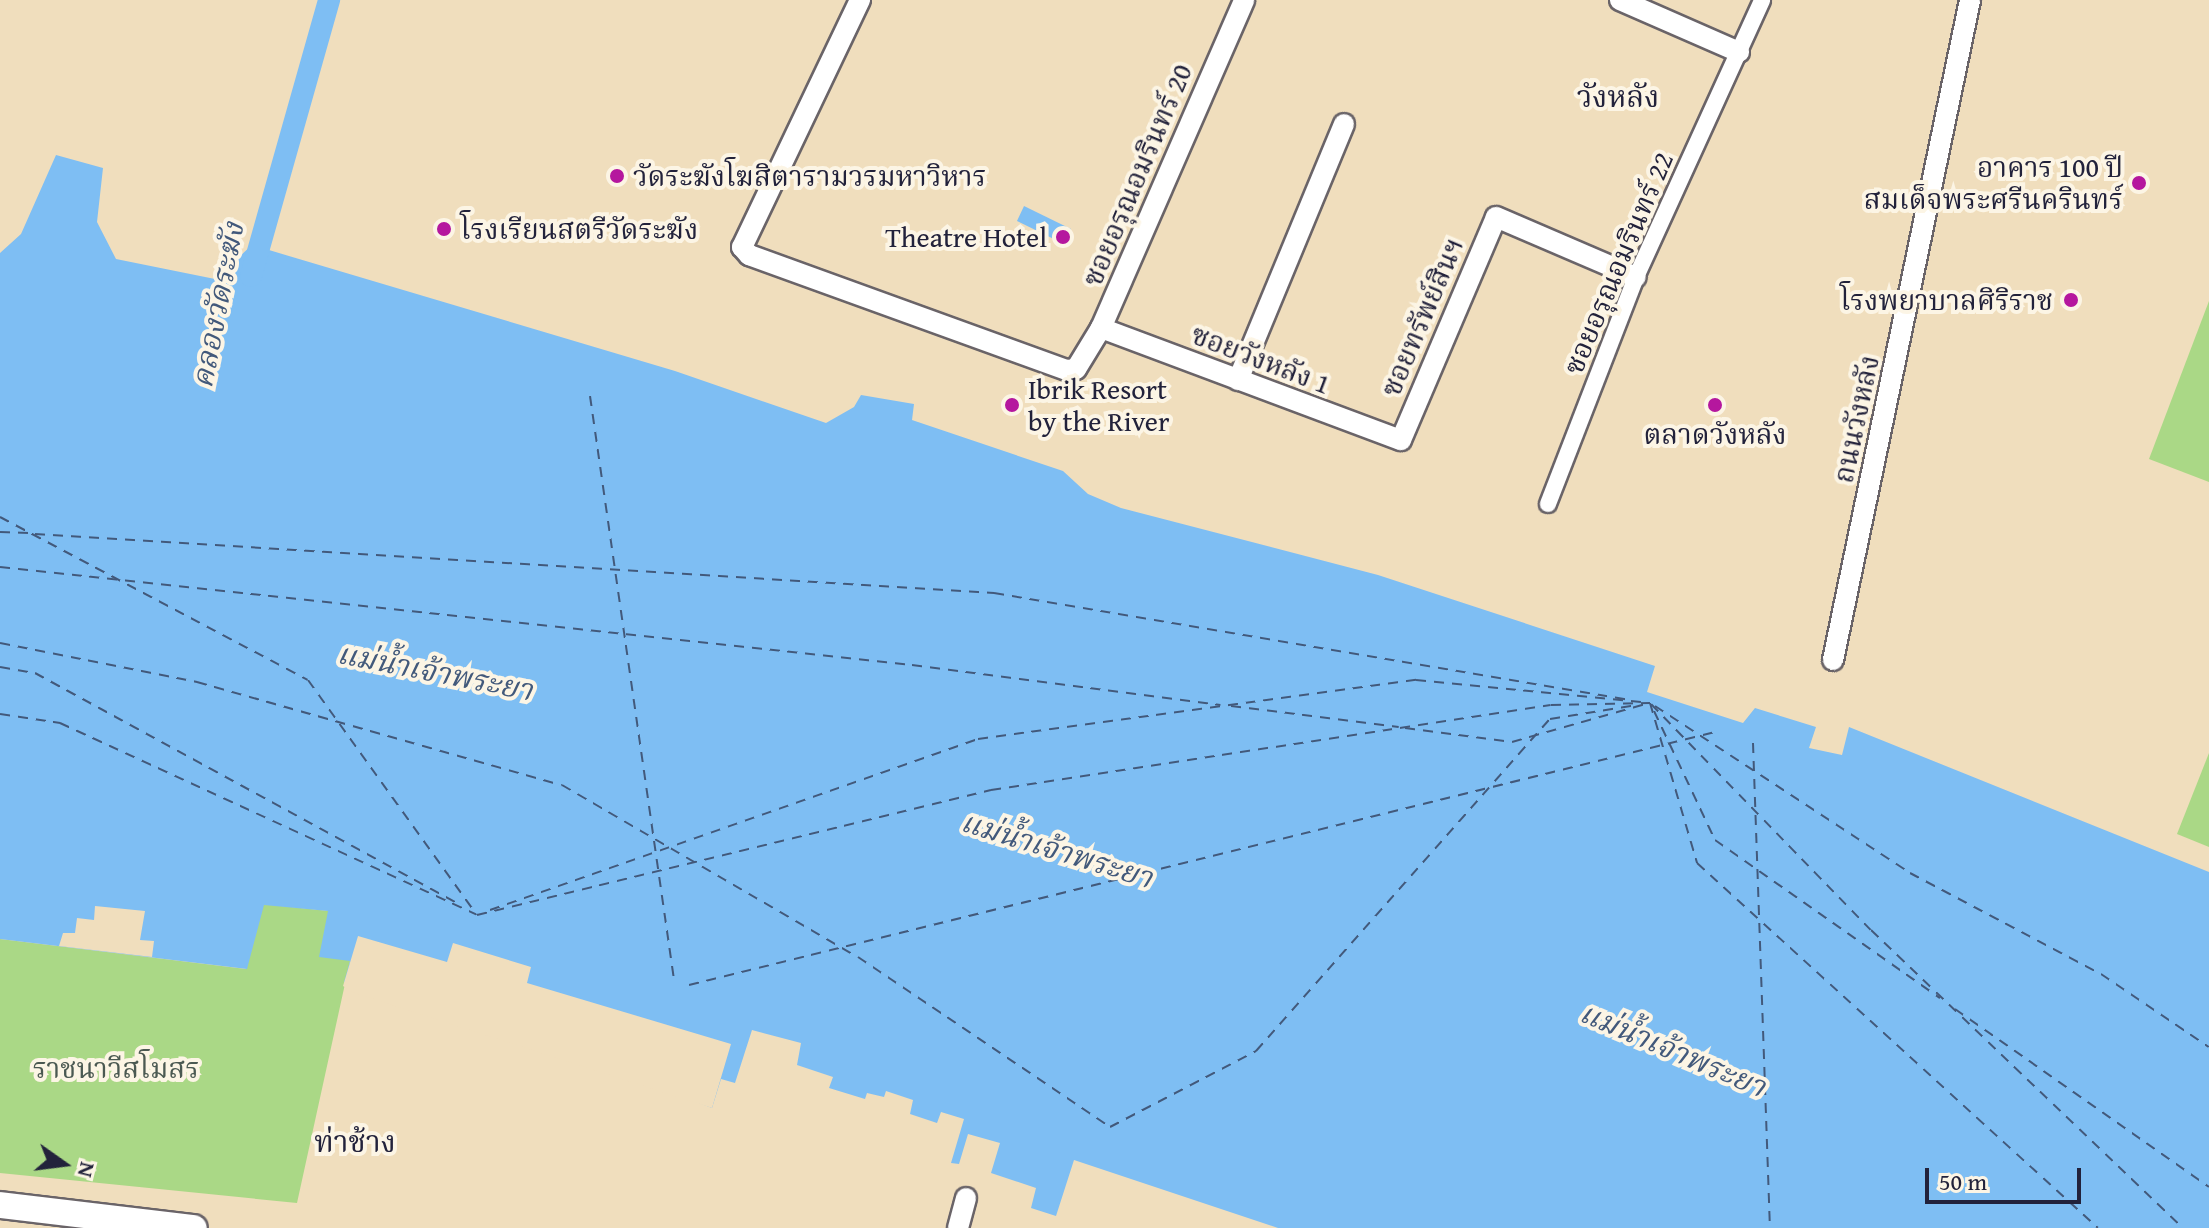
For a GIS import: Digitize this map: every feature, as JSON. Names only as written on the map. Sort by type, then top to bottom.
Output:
[{"type":"street","name":"ซอยอรุณอมรินทร์ 20","points":[[860,0],[742,247],[749,255],[1076,369],[1101,328],[1244,0]]},
{"type":"street","points":[[1620,0],[1739,52]]},
{"type":"street","name":"ซอยอรุณอมรินทร์ 22","points":[[1548,504],[1636,277],[1762,0]]},
{"type":"street","name":"ถนนวังหลัง","points":[[1833,660],[1970,0]]},
{"type":"street","points":[[1238,380],[1344,124]]},
{"type":"street","name":"ซอยทรัพย์สินฯ","points":[[1401,440],[1496,217],[1636,277]]},
{"type":"street","name":"ซอยวังหลัง 1","points":[[1101,328],[1401,440]]},
{"type":"street","points":[[958,1228],[966,1198]]},
{"type":"street","points":[[0,1205],[194,1228]]},
{"type":"green space","points":[[2209,301],[2209,482],[2149,459]]},
{"type":"green space","points":[[2209,753],[2209,847],[2177,834]]},
{"type":"green space","name":"ราชนาวีสโมสร","points":[[263,904],[329,911],[350,961],[297,1203],[0,1173],[0,939],[246,969]]},
{"type":"water","name":"แม่น้ำเจ้าพระยา","points":[[56,155],[103,168],[97,222],[116,259],[215,279],[252,245],[675,371],[826,423],[854,407],[861,395],[914,404],[912,420],[1063,471],[1088,494],[1121,508],[1378,575],[1655,666],[1647,692],[1743,723],[1755,708],[1816,727],[1809,748],[1842,755],[1849,727],[2209,872],[2209,1228],[1278,1228],[1074,1160],[1056,1216],[1031,1208],[1036,1188],[991,1173],[1000,1143],[968,1134],[959,1164],[951,1163],[964,1119],[941,1112],[937,1123],[910,1114],[913,1100],[886,1091],[884,1097],[867,1093],[865,1099],[829,1088],[833,1077],[797,1065],[801,1043],[752,1030],[735,1083],[721,1079],[712,1108],[568,1053],[344,982],[350,961],[319,957],[328,911],[264,905],[247,969],[0,939],[0,253],[21,234]]},
{"type":"water","points":[[1024,206],[1071,229],[1064,244],[1017,221]]},
{"type":"pier","points":[[95,906],[145,911],[140,940],[154,941],[152,957],[59,946],[63,933],[75,933],[77,918],[94,920]]},
{"type":"pier","points":[[358,936],[447,962],[453,943],[531,967],[527,983],[731,1044],[712,1108],[355,993],[343,986]]},
{"type":"waterway","name":"คลองวัดระฆัง","points":[[251,276],[329,0]]},
{"type":"ferry route","points":[[590,396],[674,980]]},
{"type":"ferry route","points":[[0,517],[308,680],[477,915],[991,790],[1551,705],[1650,703],[1697,863],[2098,1228]]},
{"type":"ferry route","points":[[0,532],[29,533]]},
{"type":"ferry route","points":[[35,534],[994,593],[1630,700]]},
{"type":"ferry route","points":[[0,567],[912,665],[1220,705]]},
{"type":"ferry route","points":[[0,643],[197,682],[562,785],[858,957],[1110,1127],[1256,1051],[1550,719],[1637,705]]},
{"type":"ferry route","points":[[0,667],[35,673],[462,906]]},
{"type":"ferry route","points":[[490,910],[978,739],[1416,680],[1641,702]]},
{"type":"ferry route","points":[[1405,728],[1512,742],[1645,704]]},
{"type":"ferry route","points":[[1651,704],[1871,930],[2183,1228]]},
{"type":"ferry route","points":[[1231,706],[1399,727]]},
{"type":"ferry route","points":[[1655,706],[1910,873],[2101,974],[2209,1047]]},
{"type":"ferry route","points":[[1654,711],[1715,840],[1940,998]]},
{"type":"ferry route","points":[[0,714],[60,723],[476,914]]},
{"type":"ferry route","points":[[689,985],[1719,731]]},
{"type":"ferry route","points":[[1753,743],[1770,1228]]},
{"type":"ferry route","points":[[1955,1009],[2209,1187]]},
{"type":"place","name":"วัดระฆังโฆสิตารามวรมหาวิหาร","points":[[617,176]]},
{"type":"place","name":"อาคาร 100 ปี สมเด็จพระศรีนครินทร์","points":[[2139,183]]},
{"type":"place","name":"โรงเรียนสตรีวัดระฆัง","points":[[444,229]]},
{"type":"place","name":"Theatre Hotel","points":[[1063,237]]},
{"type":"place","name":"โรงพยาบาลศิริราช","points":[[2071,300]]},
{"type":"place","name":"Ibrik Resort by the River","points":[[1012,405]]},
{"type":"place","name":"ตลาดวังหลัง","points":[[1715,405]]},
{"type":"district","name":"วังหลัง","points":[[1618,96]]},
{"type":"district","name":"ท่าช้าง","points":[[355,1141]]}]
